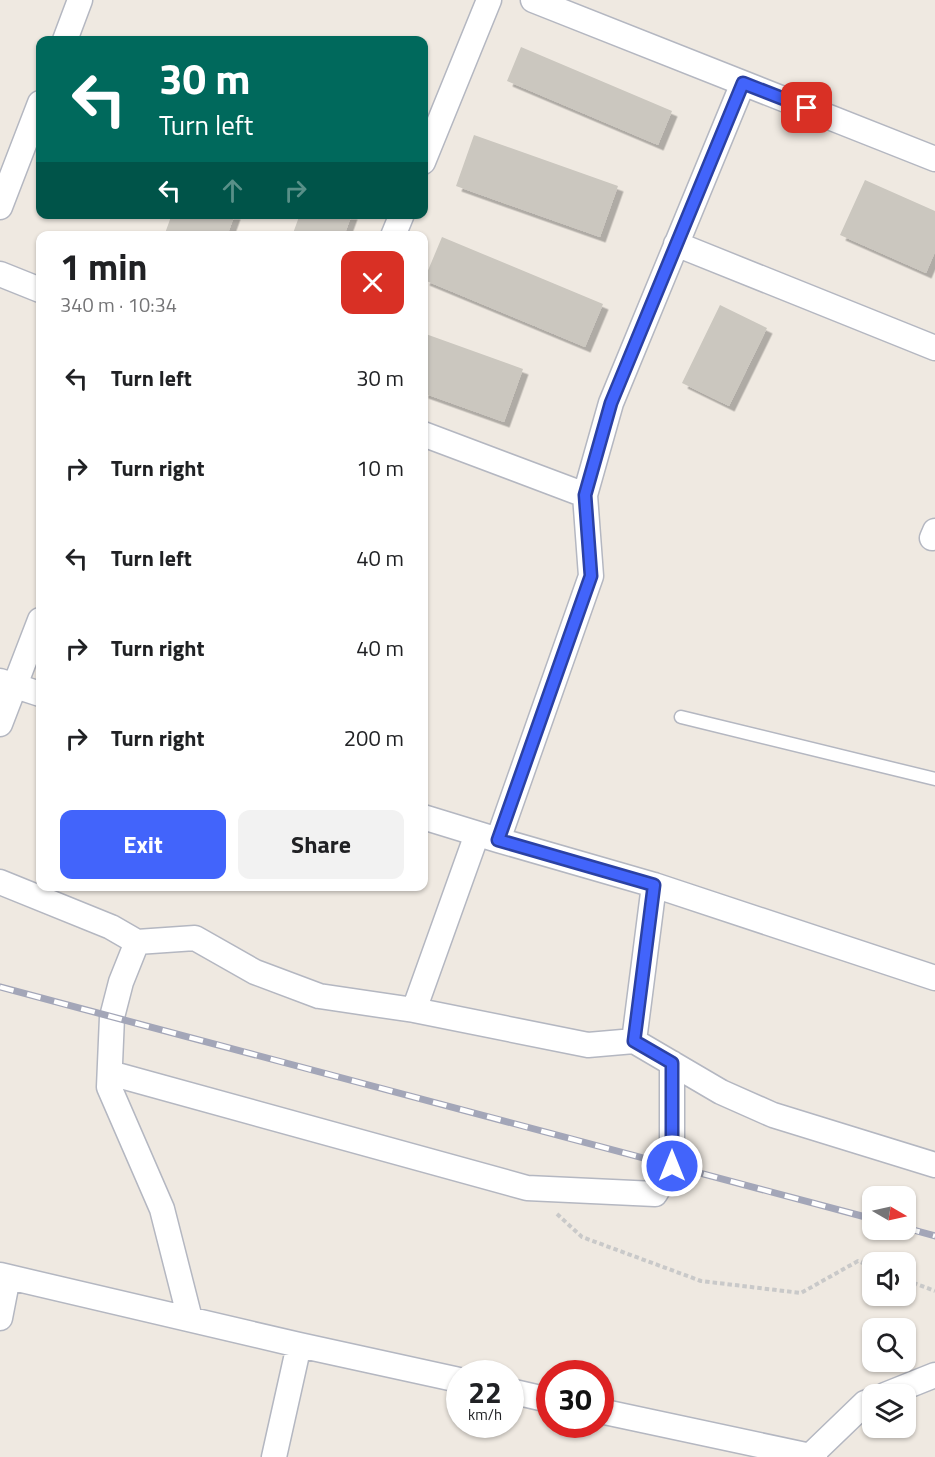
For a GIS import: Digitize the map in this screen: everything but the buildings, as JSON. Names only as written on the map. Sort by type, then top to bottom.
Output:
[{"type":"street","points":[[67,36],[81,0]]},
{"type":"street","points":[[428,150],[489,0]]},
{"type":"street","points":[[534,0],[935,159]]},
{"type":"street","points":[[414,1010],[488,837],[591,576],[585,495],[611,403],[743,83]]},
{"type":"street","points":[[0,207],[36,113]]},
{"type":"street","points":[[676,244],[935,348]]},
{"type":"street","points":[[0,274],[36,288]]},
{"type":"street","points":[[428,436],[585,495]]},
{"type":"street","points":[[0,724],[7,683],[36,628]]},
{"type":"street","points":[[7,683],[36,693]]},
{"type":"street","points":[[428,819],[654,885],[935,978]]},
{"type":"street","points":[[0,882],[111,927],[137,942],[195,938],[255,972],[319,996],[414,1010],[588,1045],[634,1041],[721,1092],[773,1115],[935,1165]]},
{"type":"street","points":[[634,1041],[654,885]]},
{"type":"street","points":[[137,942],[121,982],[112,1017],[109,1087],[162,1209],[190,1319]]},
{"type":"street","points":[[110,1073],[527,1188],[655,1194],[672,1166],[672,1063]]},
{"type":"street","points":[[0,1318],[4,1276],[446,1377]]},
{"type":"street","points":[[274,1457],[299,1345]]},
{"type":"street","points":[[912,1384],[935,1375]]},
{"type":"street","points":[[614,1414],[767,1452],[813,1456],[862,1406]]},
{"type":"lane","points":[[681,717],[935,779]]},
{"type":"path","points":[[527,1188],[582,1237],[701,1281],[801,1293],[858,1261],[862,1263]]},
{"type":"path","points":[[916,1284],[935,1291]]},
{"type":"railway","points":[[0,987],[862,1216]]},
{"type":"railway","points":[[916,1231],[935,1236]]},
{"type":"route","points":[[672,1166],[672,1063],[634,1041],[654,885],[498,840],[591,576],[585,495],[611,403],[743,83],[807,108]]}]
